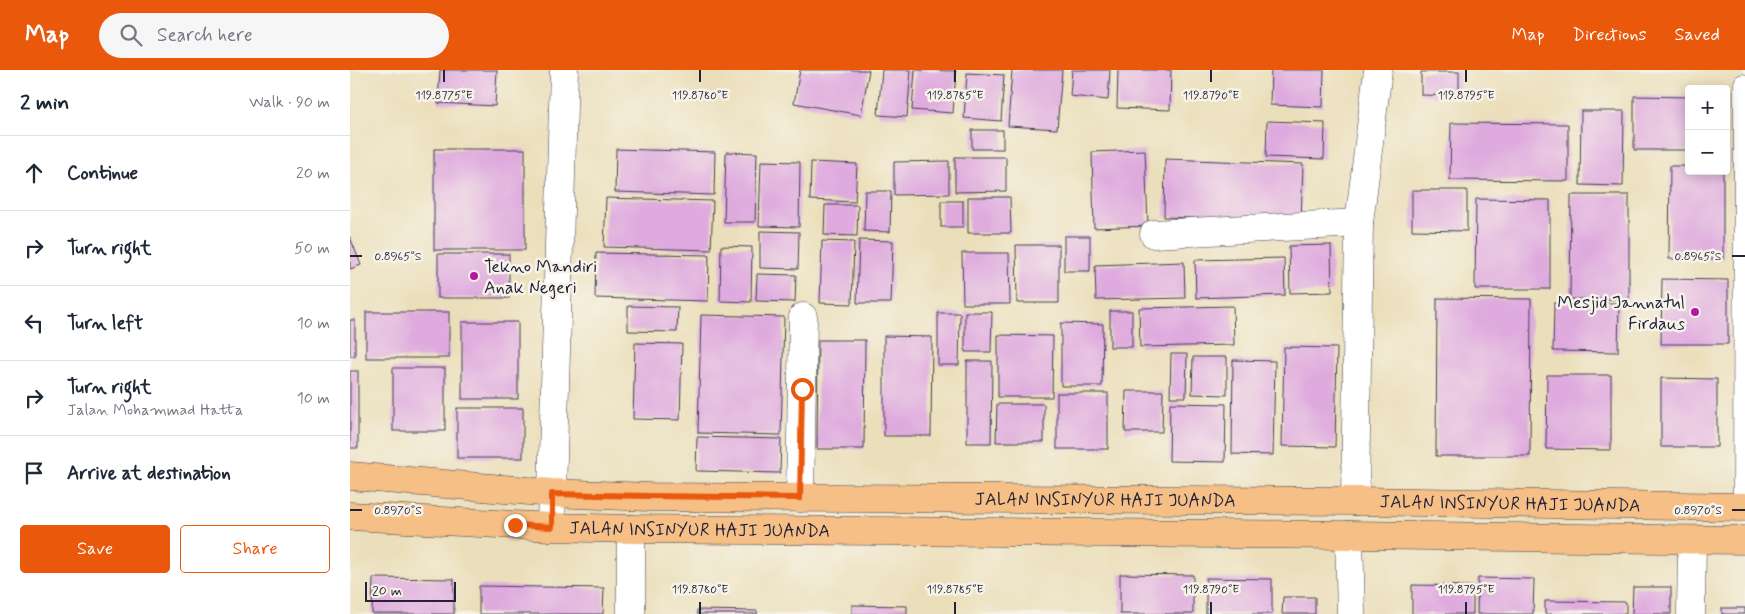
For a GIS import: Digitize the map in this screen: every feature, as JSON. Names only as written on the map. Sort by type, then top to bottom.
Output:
[{"type":"main road","points":[[350,476],[552,494]]},
{"type":"main road","name":"JALAN INSINYUR HAJI JUANDA","points":[[552,494],[800,498],[1355,501],[1744,507]]},
{"type":"main road","points":[[350,516],[552,527]]},
{"type":"main road","name":"JALAN INSINYUR HAJI JUANDA","points":[[552,527],[631,530],[1745,540]]},
{"type":"street","points":[[552,494],[564,70]]},
{"type":"street","points":[[1355,501],[1359,223],[1378,70]]},
{"type":"street","points":[[1154,234],[1359,223]]},
{"type":"street","points":[[800,498],[803,317]]},
{"type":"street","name":"JALAN INSINYUR HAJI JUANDA","points":[[552,494],[552,527]]},
{"type":"street","points":[[631,530],[631,614]]},
{"type":"street","points":[[1349,535],[1351,614]]},
{"type":"street","points":[[1690,614],[1692,540]]},
{"type":"lane","points":[[1743,83],[1744,507]]},
{"type":"building","points":[[440,70],[497,70],[495,106],[438,103]]},
{"type":"building","points":[[800,70],[869,70],[861,115],[794,103]]},
{"type":"building","points":[[882,70],[911,70],[907,117],[878,115]]},
{"type":"building","points":[[915,70],[956,71],[953,113],[912,110]]},
{"type":"building","points":[[1012,70],[1062,70],[1057,129],[1008,126]]},
{"type":"building","points":[[1072,70],[1110,70],[1108,100],[1070,96]]},
{"type":"building","points":[[1118,70],[1171,70],[1170,110],[1117,108]]},
{"type":"building","points":[[1271,70],[1324,70],[1323,107],[1270,105]]},
{"type":"building","points":[[1421,72],[1459,72],[1459,96],[1421,95]]},
{"type":"building","points":[[967,73],[1004,75],[1001,121],[964,118]]},
{"type":"building","points":[[1634,96],[1685,97],[1685,150],[1634,150]]},
{"type":"building","points":[[1581,111],[1624,111],[1623,186],[1580,185]]},
{"type":"building","points":[[1267,121],[1325,123],[1324,159],[1266,157]]},
{"type":"building","points":[[1451,123],[1568,124],[1568,181],[1450,180]]},
{"type":"building","points":[[972,130],[1003,130],[1003,149],[972,149]]},
{"type":"building","points":[[434,149],[525,149],[525,250],[434,250]]},
{"type":"building","points":[[616,149],[715,152],[714,195],[615,192]]},
{"type":"building","points":[[1145,150],[1148,226],[1094,228],[1092,152]]},
{"type":"building","points":[[726,152],[757,153],[755,222],[724,222]]},
{"type":"building","points":[[955,157],[1006,157],[1006,191],[955,192]]},
{"type":"building","points":[[1165,159],[1303,164],[1301,222],[1164,217]]},
{"type":"building","points":[[761,161],[800,162],[799,227],[759,226]]},
{"type":"building","points":[[949,161],[949,194],[894,195],[894,162]]},
{"type":"building","points":[[811,162],[857,164],[855,202],[810,200]]},
{"type":"building","points":[[1670,166],[1685,166],[1685,175],[1723,175],[1723,259],[1669,259]]},
{"type":"building","points":[[1412,190],[1467,190],[1467,231],[1412,230]]},
{"type":"building","points":[[865,191],[891,191],[890,232],[864,231]]},
{"type":"building","points":[[1571,195],[1629,195],[1629,299],[1570,299]]},
{"type":"building","points":[[968,197],[1010,197],[1011,233],[968,233]]},
{"type":"building","points":[[606,198],[713,201],[711,250],[604,247]]},
{"type":"building","points":[[1476,199],[1550,200],[1550,289],[1475,289]]},
{"type":"building","points":[[941,201],[963,201],[963,227],[941,227]]},
{"type":"building","points":[[825,205],[858,205],[857,236],[824,235]]},
{"type":"building","points":[[760,231],[799,232],[798,269],[760,268]]},
{"type":"building","points":[[1064,236],[1090,236],[1090,271],[1064,271]]},
{"type":"building","points":[[350,237],[361,265],[350,269]]},
{"type":"building","points":[[859,240],[893,241],[891,303],[857,303]]},
{"type":"building","points":[[822,241],[854,242],[852,304],[820,303]]},
{"type":"building","points":[[1016,245],[1059,245],[1059,303],[1017,303]]},
{"type":"building","points":[[1331,245],[1332,292],[1290,293],[1289,246]]},
{"type":"building","points":[[721,246],[752,247],[751,302],[720,301]]},
{"type":"building","points":[[596,253],[709,255],[708,301],[595,298]]},
{"type":"building","points":[[962,253],[1009,253],[1010,304],[963,304]]},
{"type":"building","name":"Tekno Mandiri Anak Negeri","points":[[438,254],[509,254],[509,298],[438,298]]},
{"type":"building","points":[[1284,258],[1285,295],[1196,298],[1195,260]]},
{"type":"building","points":[[1184,262],[1185,298],[1096,300],[1095,265]]},
{"type":"building","points":[[757,274],[796,275],[795,302],[756,301]]},
{"type":"building","name":"Mesjid Jannatul Firdaus","points":[[1662,279],[1728,280],[1728,344],[1661,344]]},
{"type":"building","points":[[1437,298],[1531,299],[1530,456],[1436,456]]},
{"type":"building","points":[[1554,303],[1619,303],[1618,352],[1553,351]]},
{"type":"building","points":[[628,306],[678,307],[677,332],[628,331]]},
{"type":"building","points":[[1233,306],[1234,345],[1140,347],[1139,308]]},
{"type":"building","points":[[1110,311],[1132,311],[1132,347],[1110,347]]},
{"type":"building","points":[[366,312],[449,312],[449,358],[366,358]]},
{"type":"building","points":[[965,312],[992,312],[991,352],[965,352]]},
{"type":"building","points":[[938,313],[960,313],[959,365],[938,365]]},
{"type":"building","points":[[701,315],[784,317],[781,435],[698,433]]},
{"type":"building","points":[[350,320],[355,320],[355,356],[350,356]]},
{"type":"building","points":[[462,322],[518,322],[518,399],[462,399]]},
{"type":"building","points":[[1061,323],[1103,324],[1102,386],[1061,386]]},
{"type":"building","points":[[998,335],[1053,336],[1052,397],[998,397]]},
{"type":"building","points":[[884,336],[932,337],[931,436],[884,436]]},
{"type":"building","points":[[818,340],[865,340],[864,449],[817,449]]},
{"type":"building","points":[[635,343],[682,344],[680,420],[633,419]]},
{"type":"building","points":[[1284,347],[1337,348],[1335,447],[1282,446]]},
{"type":"building","points":[[1171,354],[1187,354],[1186,397],[1170,397]]},
{"type":"building","points":[[1193,357],[1227,357],[1227,395],[1192,394]]},
{"type":"building","points":[[1233,360],[1275,361],[1273,455],[1232,454]]},
{"type":"building","points":[[967,361],[992,361],[991,443],[967,443]]},
{"type":"building","points":[[393,368],[445,368],[445,431],[393,431]]},
{"type":"building","points":[[350,371],[358,371],[358,448],[350,448]]},
{"type":"building","points":[[1547,375],[1611,375],[1611,450],[1546,449]]},
{"type":"building","points":[[1661,378],[1717,379],[1717,447],[1661,447]]},
{"type":"building","points":[[1126,391],[1163,391],[1162,432],[1125,432]]},
{"type":"building","points":[[1057,393],[1108,393],[1108,449],[1057,449]]},
{"type":"building","points":[[1170,403],[1226,404],[1225,462],[1169,461]]},
{"type":"building","points":[[997,404],[1044,404],[1044,442],[996,442]]},
{"type":"building","points":[[457,408],[523,408],[523,458],[457,458]]},
{"type":"building","points":[[697,437],[781,439],[780,473],[696,471]]},
{"type":"building","points":[[1120,574],[1193,575],[1193,614],[1120,614]]},
{"type":"building","points":[[373,578],[454,579],[454,614],[372,614]]},
{"type":"building","points":[[1206,578],[1272,579],[1272,614],[1206,614]]},
{"type":"building","points":[[1478,578],[1534,579],[1533,614],[1477,614]]},
{"type":"building","points":[[1412,585],[1473,586],[1473,614],[1412,614]]},
{"type":"building","points":[[479,586],[604,588],[603,614],[479,614]]},
{"type":"building","points":[[1633,587],[1671,587],[1671,614],[1632,614]]},
{"type":"building","points":[[1283,597],[1315,597],[1315,614],[1282,614]]},
{"type":"building","points":[[1545,601],[1626,602],[1626,614],[1545,614]]},
{"type":"building","points":[[852,605],[907,606],[907,614],[852,614]]},
{"type":"building","points":[[1722,608],[1745,608],[1745,614],[1722,614]]},
{"type":"building","points":[[697,610],[757,611],[757,614],[697,614]]},
{"type":"place","name":"Tekno Mandiri Anak Negeri","points":[[474,276]]},
{"type":"place","name":"Mesjid Jannatul Firdaus","points":[[1695,312]]},
{"type":"route","points":[[515,525],[552,527],[552,494],[800,498],[802,389]]}]
